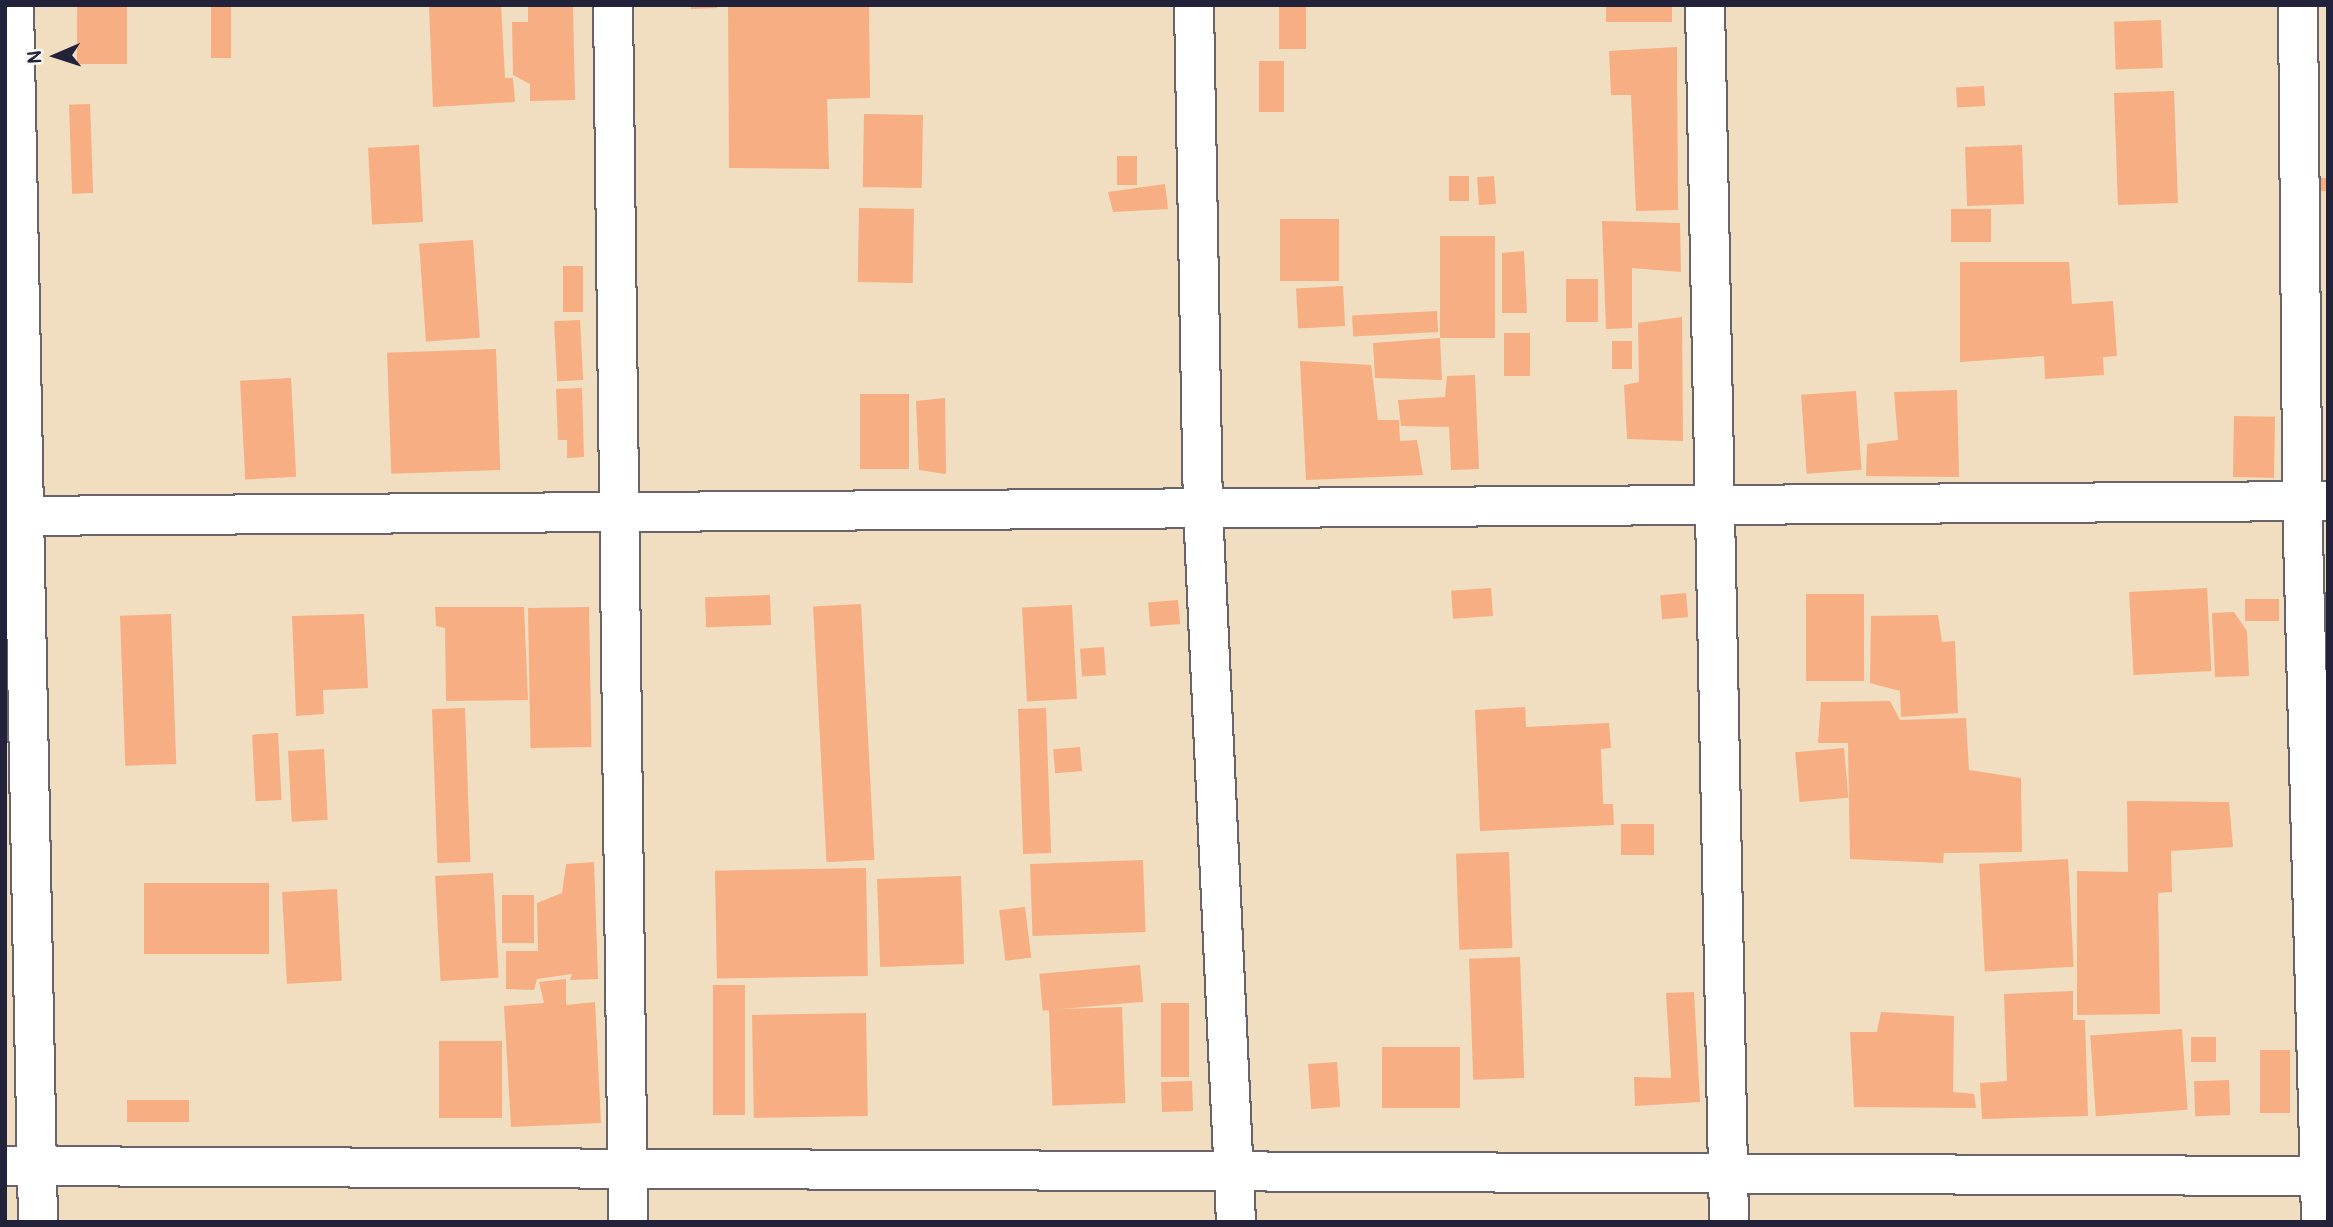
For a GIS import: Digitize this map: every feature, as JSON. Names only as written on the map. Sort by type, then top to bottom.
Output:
[{"type":"street","points":[[14,5],[13,516],[21,1166],[38,1222]]},
{"type":"street","points":[[614,5],[616,513],[628,1222]]},
{"type":"street","points":[[1194,5],[1203,509],[1236,1222]]},
{"type":"street","points":[[1705,5],[1711,505],[1729,1222]]},
{"type":"street","points":[[2298,5],[2315,500],[2323,1176],[2321,1222]]},
{"type":"street","points":[[13,516],[2315,500]]},
{"type":"street","points":[[21,1166],[2323,1176]]},
{"type":"building","points":[[77,5],[127,5],[127,64],[77,64]]},
{"type":"building","points":[[211,5],[231,5],[231,58],[211,58]]},
{"type":"building","points":[[429,5],[501,5],[505,78],[513,78],[515,102],[433,107]]},
{"type":"building","points":[[528,5],[573,5],[575,100],[530,101],[530,84],[513,75],[512,22],[528,22]]},
{"type":"building","points":[[691,5],[717,5],[717,8],[691,9]]},
{"type":"building","points":[[728,5],[869,5],[870,98],[827,99],[829,169],[729,168]]},
{"type":"building","points":[[1279,5],[1306,5],[1306,49],[1279,49]]},
{"type":"building","points":[[1606,5],[1672,5],[1672,22],[1606,22]]},
{"type":"building","points":[[2161,20],[2163,68],[2116,70],[2114,22]]},
{"type":"building","points":[[1677,47],[1678,210],[1636,211],[1631,95],[1611,95],[1609,51]]},
{"type":"building","points":[[1259,61],[1284,61],[1284,112],[1259,112]]},
{"type":"building","points":[[1984,86],[1985,106],[1957,107],[1956,87]]},
{"type":"building","points":[[2174,91],[2178,203],[2118,205],[2114,93]]},
{"type":"building","points":[[90,104],[93,193],[72,194],[69,105]]},
{"type":"building","points":[[864,114],[923,115],[922,188],[863,187]]},
{"type":"building","points":[[419,145],[423,222],[372,225],[368,148]]},
{"type":"building","points":[[2022,145],[2024,204],[1967,206],[1965,147]]},
{"type":"building","points":[[1117,156],[1137,156],[1137,185],[1117,185]]},
{"type":"building","points":[[1449,176],[1469,176],[1469,201],[1449,201]]},
{"type":"building","points":[[1494,176],[1496,204],[1479,205],[1477,177]]},
{"type":"building","points":[[2319,178],[2328,178],[2328,191],[2319,191]]},
{"type":"building","points":[[1165,184],[1168,209],[1113,212],[1108,192]]},
{"type":"building","points":[[859,208],[914,209],[913,283],[858,282]]},
{"type":"building","points":[[1951,209],[1991,209],[1991,242],[1951,242]]},
{"type":"building","points":[[1280,219],[1339,219],[1339,281],[1280,281]]},
{"type":"building","points":[[1602,221],[1680,223],[1681,272],[1632,268],[1632,328],[1606,329]]},
{"type":"building","points":[[1440,236],[1495,236],[1495,338],[1440,338]]},
{"type":"building","points":[[473,240],[480,338],[426,342],[419,244]]},
{"type":"building","points":[[1524,251],[1527,313],[1502,313],[1502,253]]},
{"type":"building","points":[[1960,262],[2069,262],[2072,304],[2113,301],[2117,356],[2103,357],[2104,375],[2045,379],[2044,356],[1960,362]]},
{"type":"building","points":[[563,266],[583,266],[583,312],[563,312]]},
{"type":"building","points":[[1566,279],[1598,279],[1598,322],[1566,322]]},
{"type":"building","points":[[1343,286],[1345,326],[1298,328],[1296,288]]},
{"type":"building","points":[[1437,311],[1438,332],[1353,336],[1352,315]]},
{"type":"building","points":[[1682,317],[1683,441],[1627,439],[1624,385],[1639,382],[1638,323]]},
{"type":"building","points":[[580,320],[583,380],[557,381],[554,321]]},
{"type":"building","points":[[1504,333],[1530,333],[1530,376],[1504,376]]},
{"type":"building","points":[[1440,338],[1442,380],[1375,378],[1373,343]]},
{"type":"building","points":[[1612,341],[1632,341],[1632,369],[1612,369]]},
{"type":"building","points":[[496,349],[500,470],[391,474],[387,353]]},
{"type":"building","points":[[1300,361],[1371,365],[1378,420],[1399,420],[1400,441],[1417,440],[1423,475],[1306,480]]},
{"type":"building","points":[[1475,375],[1479,469],[1451,470],[1449,427],[1401,426],[1398,400],[1445,397],[1447,376]]},
{"type":"building","points":[[291,378],[296,477],[245,480],[240,381]]},
{"type":"building","points":[[582,388],[584,457],[567,458],[567,440],[558,440],[556,389]]},
{"type":"building","points":[[1957,390],[1959,477],[1866,476],[1867,444],[1898,440],[1894,392]]},
{"type":"building","points":[[1856,391],[1862,470],[1807,474],[1801,395]]},
{"type":"building","points":[[860,394],[909,394],[909,469],[860,469]]},
{"type":"building","points":[[945,398],[946,474],[919,470],[916,401]]},
{"type":"building","points":[[2234,416],[2275,417],[2274,478],[2233,477]]},
{"type":"building","points":[[1491,588],[1493,616],[1453,619],[1451,591]]},
{"type":"building","points":[[2207,588],[2211,671],[2133,675],[2129,592]]},
{"type":"building","points":[[1686,593],[1688,617],[1662,619],[1660,595]]},
{"type":"building","points":[[1806,594],[1864,594],[1864,681],[1806,681]]},
{"type":"building","points":[[770,595],[771,625],[706,627],[705,597]]},
{"type":"building","points":[[2245,599],[2279,599],[2279,621],[2245,621]]},
{"type":"building","points":[[1178,600],[1180,624],[1150,627],[1148,603]]},
{"type":"building","points":[[861,604],[874,860],[826,862],[813,607]]},
{"type":"building","points":[[1072,605],[1077,699],[1027,701],[1022,608]]},
{"type":"building","points":[[435,607],[524,607],[528,700],[446,701],[445,628],[436,626]]},
{"type":"building","points":[[589,607],[591,747],[530,748],[528,608]]},
{"type":"building","points":[[2234,612],[2247,631],[2249,676],[2215,677],[2212,613]]},
{"type":"building","points":[[171,614],[176,764],[125,766],[120,616]]},
{"type":"building","points":[[364,614],[368,688],[323,690],[324,714],[296,716],[292,616]]},
{"type":"building","points":[[1938,615],[1942,642],[1955,641],[1958,713],[1901,717],[1900,691],[1870,683],[1871,616]]},
{"type":"building","points":[[1104,647],[1106,675],[1082,677],[1080,649]]},
{"type":"building","points":[[1890,701],[1900,720],[1966,718],[1969,770],[2021,778],[2022,852],[1944,853],[1943,863],[1850,859],[1848,743],[1818,743],[1821,702]]},
{"type":"building","points":[[1525,707],[1526,727],[1609,723],[1611,748],[1601,749],[1603,804],[1613,804],[1614,825],[1480,831],[1475,710]]},
{"type":"building","points":[[465,708],[470,862],[437,863],[432,709]]},
{"type":"building","points":[[1046,708],[1051,853],[1023,854],[1018,709]]},
{"type":"building","points":[[278,733],[282,800],[256,801],[252,734]]},
{"type":"building","points":[[1080,747],[1082,771],[1055,773],[1053,749]]},
{"type":"building","points":[[1844,748],[1848,798],[1800,802],[1795,752]]},
{"type":"building","points":[[324,749],[328,820],[292,822],[288,751]]},
{"type":"building","points":[[2127,801],[2229,802],[2233,847],[2171,851],[2172,892],[2158,893],[2160,1014],[2077,1015],[2077,871],[2128,872]]},
{"type":"building","points":[[1621,824],[1654,824],[1654,855],[1621,855]]},
{"type":"building","points":[[1509,852],[1512,948],[1459,950],[1456,854]]},
{"type":"building","points":[[2068,859],[2074,967],[1985,972],[1979,864]]},
{"type":"building","points":[[1143,860],[1146,932],[1033,936],[1030,864]]},
{"type":"building","points":[[594,862],[598,979],[570,980],[572,974],[537,979],[534,990],[506,989],[506,951],[538,951],[537,903],[562,893],[566,864]]},
{"type":"building","points":[[866,868],[868,976],[717,979],[715,871]]},
{"type":"building","points":[[493,873],[498,978],[441,981],[435,876]]},
{"type":"building","points":[[961,876],[964,964],[880,967],[877,879]]},
{"type":"building","points":[[144,883],[269,883],[269,954],[144,954]]},
{"type":"building","points":[[337,889],[342,981],[287,984],[282,892]]},
{"type":"building","points":[[502,895],[534,895],[534,943],[502,943]]},
{"type":"building","points":[[1025,907],[1031,958],[1005,961],[999,910]]},
{"type":"building","points":[[1520,957],[1524,1078],[1473,1080],[1469,959]]},
{"type":"building","points":[[1140,965],[1143,1002],[1043,1011],[1039,974]]},
{"type":"building","points":[[566,979],[566,1005],[595,1002],[601,1123],[511,1127],[504,1006],[544,1003],[539,982]]},
{"type":"building","points":[[713,985],[745,985],[745,1115],[713,1115]]},
{"type":"building","points":[[2073,991],[2073,1020],[2085,1020],[2088,1116],[1982,1119],[1980,1083],[2007,1081],[2004,994]]},
{"type":"building","points":[[1694,992],[1700,1102],[1635,1106],[1634,1077],[1671,1078],[1666,993]]},
{"type":"building","points":[[1161,1003],[1189,1003],[1189,1077],[1161,1077]]},
{"type":"building","points":[[1122,1007],[1125,1103],[1052,1105],[1049,1010]]},
{"type":"building","points":[[1881,1012],[1954,1016],[1953,1092],[1974,1094],[1976,1108],[1854,1107],[1850,1032],[1877,1032]]},
{"type":"building","points":[[866,1013],[868,1116],[754,1118],[752,1015]]},
{"type":"building","points":[[2182,1029],[2188,1110],[2096,1116],[2090,1035]]},
{"type":"building","points":[[2191,1037],[2216,1037],[2216,1062],[2191,1062]]},
{"type":"building","points":[[439,1041],[502,1041],[502,1118],[439,1118]]},
{"type":"building","points":[[1382,1047],[1460,1047],[1460,1108],[1382,1108]]},
{"type":"building","points":[[2260,1050],[2290,1050],[2290,1113],[2260,1113]]},
{"type":"building","points":[[1337,1062],[1340,1107],[1311,1109],[1308,1064]]},
{"type":"building","points":[[2229,1080],[2230,1115],[2195,1116],[2194,1081]]},
{"type":"building","points":[[1192,1081],[1193,1111],[1162,1112],[1161,1082]]},
{"type":"building","points":[[127,1100],[189,1100],[189,1122],[127,1122]]}]
